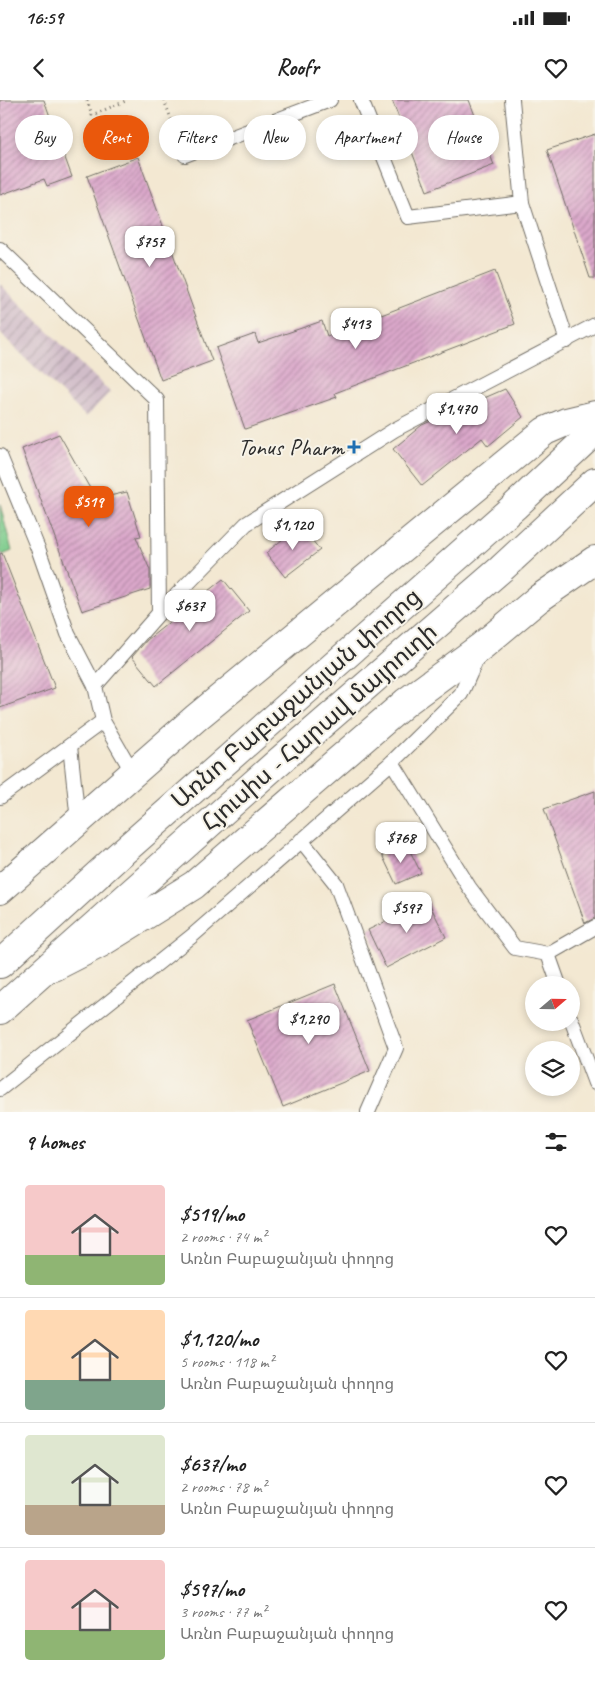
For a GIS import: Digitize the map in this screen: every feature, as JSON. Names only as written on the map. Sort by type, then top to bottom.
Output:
[{"type":"main road","name":"Առնո Բաբաջանյան փողոց","points":[[0,890],[197,717],[545,431],[594,424]]},
{"type":"main road","name":"Առնո Բաբաջանյան փողոց","points":[[0,964],[124,850],[515,506],[594,424]]},
{"type":"main road","name":"Հյուսիս - Հարավ մայրուղի","points":[[44,972],[269,770],[501,569],[595,482]]},
{"type":"main road","points":[[0,1010],[44,972],[99,944],[194,886],[406,702],[482,646],[538,600],[595,560]]},
{"type":"lane","points":[[234,136],[330,100]]},
{"type":"lane","points":[[361,100],[408,217],[522,203]]},
{"type":"lane","points":[[512,100],[522,203],[567,341]]},
{"type":"lane","points":[[0,249],[157,400],[159,613]]},
{"type":"lane","points":[[95,686],[159,613],[246,524],[394,430],[595,326]]},
{"type":"lane","points":[[0,456],[39,551],[68,634],[95,686],[103,721],[133,773]]},
{"type":"lane","points":[[0,1089],[192,936],[300,840],[392,762],[461,694],[482,646]]},
{"type":"lane","points":[[0,797],[103,721]]},
{"type":"lane","points":[[70,746],[78,821]]},
{"type":"lane","points":[[392,762],[469,887],[515,948],[548,954],[595,927]]},
{"type":"lane","points":[[300,840],[336,884],[396,1048],[368,1112]]},
{"type":"lane","points":[[548,954],[556,976]]},
{"type":"lane","points":[[576,1031],[595,1083]]},
{"type":"path","points":[[87,100],[92,114],[128,100]]},
{"type":"path","points":[[164,100],[170,115]]},
{"type":"shaded area","points":[[0,284],[110,392],[86,417],[0,333]]},
{"type":"green space","points":[[0,504],[12,551],[0,556]]},
{"type":"building","points":[[0,100],[44,100],[49,115],[15,115],[15,160],[66,160],[72,177],[47,186],[44,179],[0,195]]},
{"type":"building","points":[[392,100],[469,100],[475,115],[428,115],[428,160],[492,160],[494,165],[427,191],[415,160],[418,160],[418,115],[398,115]]},
{"type":"building","points":[[595,134],[595,278],[590,278],[547,150]]},
{"type":"building","points":[[130,160],[139,160],[212,361],[161,380],[87,176]]},
{"type":"building","points":[[495,271],[515,324],[335,393],[337,397],[245,429],[216,348],[255,334],[258,343],[322,321],[327,336]]},
{"type":"building","points":[[505,389],[523,417],[488,446],[482,438],[422,486],[393,449],[422,425]]},
{"type":"building","points":[[59,434],[96,499],[127,492],[141,536],[136,537],[150,570],[150,589],[82,611],[22,449]]},
{"type":"building","points":[[300,525],[320,550],[285,577],[266,553]]},
{"type":"building","points":[[2,553],[55,688],[0,708],[0,554]]},
{"type":"building","points":[[223,579],[249,611],[156,686],[132,657],[147,640]]},
{"type":"building","points":[[595,791],[595,918],[585,923],[544,809]]},
{"type":"building","points":[[406,843],[421,873],[396,884],[382,855]]},
{"type":"building","points":[[428,901],[446,937],[386,968],[368,930]]},
{"type":"building","points":[[335,984],[370,1071],[283,1107],[247,1020]]},
{"type":"place","name":"Tonus Pharm","points":[[354,447]]}]
